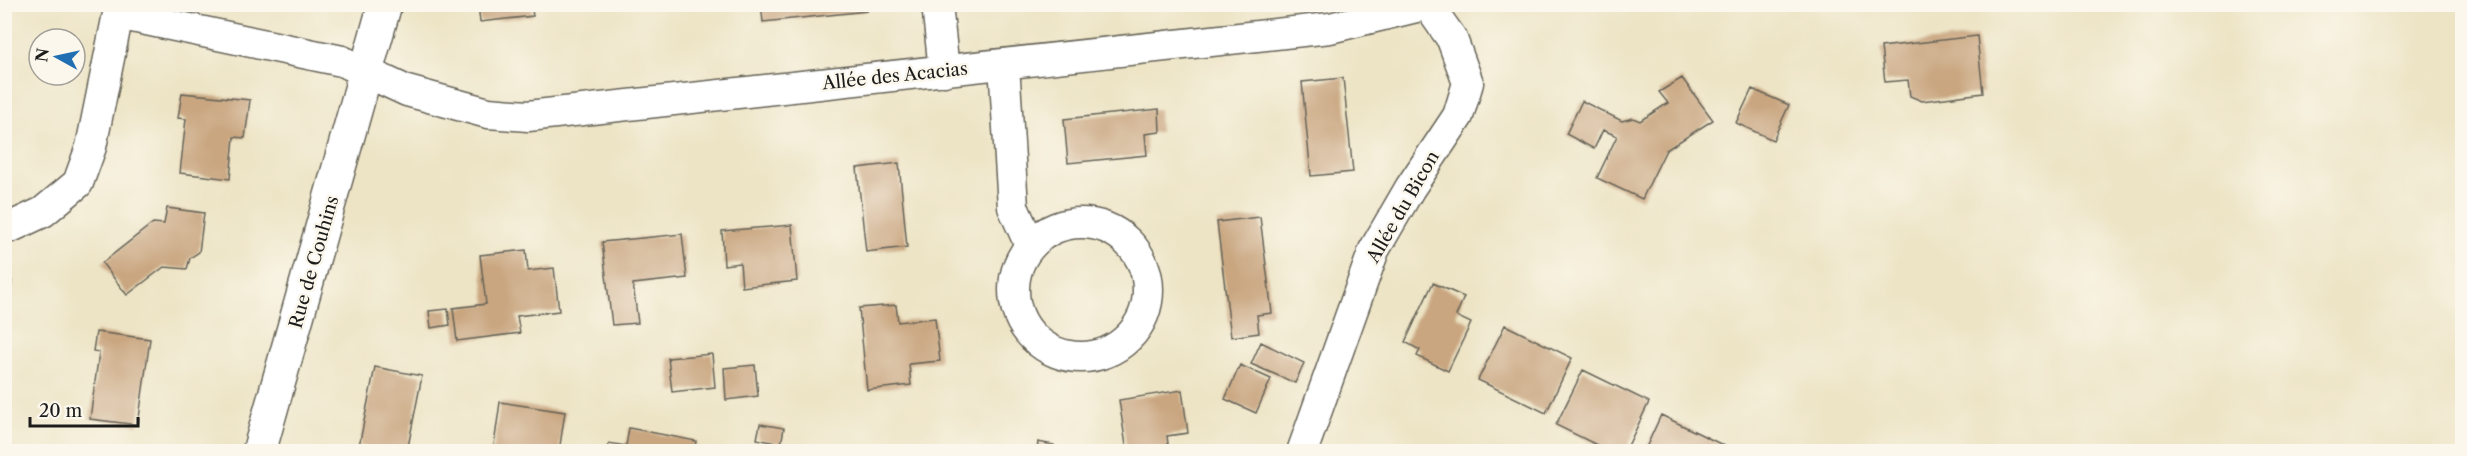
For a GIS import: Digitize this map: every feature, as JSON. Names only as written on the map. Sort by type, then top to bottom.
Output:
[{"type":"street","name":"Rue de Couhins","points":[[259,452],[385,4]]},
{"type":"street","points":[[937,4],[944,72]]},
{"type":"street","name":"Allée des Acacias","points":[[118,9],[342,61],[407,91],[488,113],[528,116],[1330,28],[1429,5]]},
{"type":"street","name":"Allée du Bicon","points":[[1302,452],[1374,250],[1410,188],[1458,116],[1468,83],[1452,39],[1429,5]]},
{"type":"street","points":[[4,226],[11,227],[43,212],[78,183],[91,147],[118,9]]},
{"type":"street","points":[[1004,64],[1013,207],[1030,245]]},
{"type":"street","points":[[1071,222],[1094,223],[1116,231],[1133,246],[1145,266],[1149,289],[1145,312],[1134,333],[1116,348],[1096,356],[1075,357],[1055,352],[1037,341],[1023,324],[1015,305],[1014,283],[1019,263],[1030,245],[1048,230],[1071,222]]},
{"type":"building","points":[[478,4],[531,4],[533,16],[480,22]]},
{"type":"building","points":[[761,4],[866,4],[867,11],[763,22]]},
{"type":"building","points":[[1977,36],[1983,93],[1922,101],[1910,96],[1908,80],[1885,82],[1881,47]]},
{"type":"building","points":[[1343,78],[1353,172],[1311,176],[1302,82]]},
{"type":"building","points":[[1682,78],[1713,120],[1666,150],[1642,199],[1597,178],[1617,136],[1603,130],[1594,149],[1566,134],[1582,101],[1622,121],[1633,118],[1640,121],[1668,103],[1659,92]]},
{"type":"building","points":[[1752,89],[1789,105],[1773,140],[1736,123]]},
{"type":"building","points":[[182,93],[250,100],[245,138],[234,137],[230,179],[180,173],[186,119],[178,118]]},
{"type":"building","points":[[1159,109],[1160,132],[1145,134],[1147,155],[1068,163],[1064,119]]},
{"type":"building","points":[[899,163],[907,247],[866,252],[857,168]]},
{"type":"building","points":[[167,208],[204,213],[199,252],[190,258],[187,269],[164,267],[127,295],[102,263],[153,223],[164,224]]},
{"type":"building","points":[[1260,217],[1272,313],[1257,315],[1259,333],[1231,337],[1217,222]]},
{"type":"building","points":[[792,225],[797,281],[742,287],[740,263],[724,265],[722,231]]},
{"type":"building","points":[[682,234],[687,278],[633,284],[638,323],[612,325],[602,242]]},
{"type":"building","points":[[526,250],[528,271],[554,268],[559,311],[517,316],[520,333],[457,341],[453,308],[486,304],[480,255]]},
{"type":"building","points":[[5,280],[12,281],[6,328],[5,328]]},
{"type":"building","points":[[1433,283],[1464,297],[1456,316],[1471,323],[1448,371],[1417,356],[1420,350],[1405,342]]},
{"type":"building","points":[[896,305],[898,322],[935,318],[940,361],[909,364],[911,385],[867,390],[859,308]]},
{"type":"building","points":[[448,309],[450,325],[431,328],[429,311]]},
{"type":"building","points":[[1505,325],[1572,358],[1546,413],[1478,380]]},
{"type":"building","points":[[96,332],[150,339],[138,425],[90,419],[99,352],[93,351]]},
{"type":"building","points":[[1261,342],[1304,363],[1295,383],[1251,364]]},
{"type":"building","points":[[712,354],[715,387],[672,392],[668,358]]},
{"type":"building","points":[[755,365],[758,396],[726,400],[724,368]]},
{"type":"building","points":[[1240,365],[1271,379],[1256,413],[1225,399]]},
{"type":"building","points":[[375,367],[422,376],[407,452],[383,452],[359,446]]},
{"type":"building","points":[[1583,370],[1649,402],[1625,452],[1611,452],[1556,425]]},
{"type":"building","points":[[1182,390],[1188,433],[1167,436],[1169,452],[1127,452],[1119,400]]},
{"type":"building","points":[[500,402],[565,412],[559,452],[493,452]]},
{"type":"building","points":[[1661,415],[1737,452],[1644,452]]},
{"type":"building","points":[[760,424],[784,428],[781,444],[757,439]]},
{"type":"building","points":[[629,428],[696,441],[695,447],[715,452],[607,452],[609,443],[626,446]]},
{"type":"building","points":[[1038,442],[1054,445],[1054,452],[1037,452]]}]
